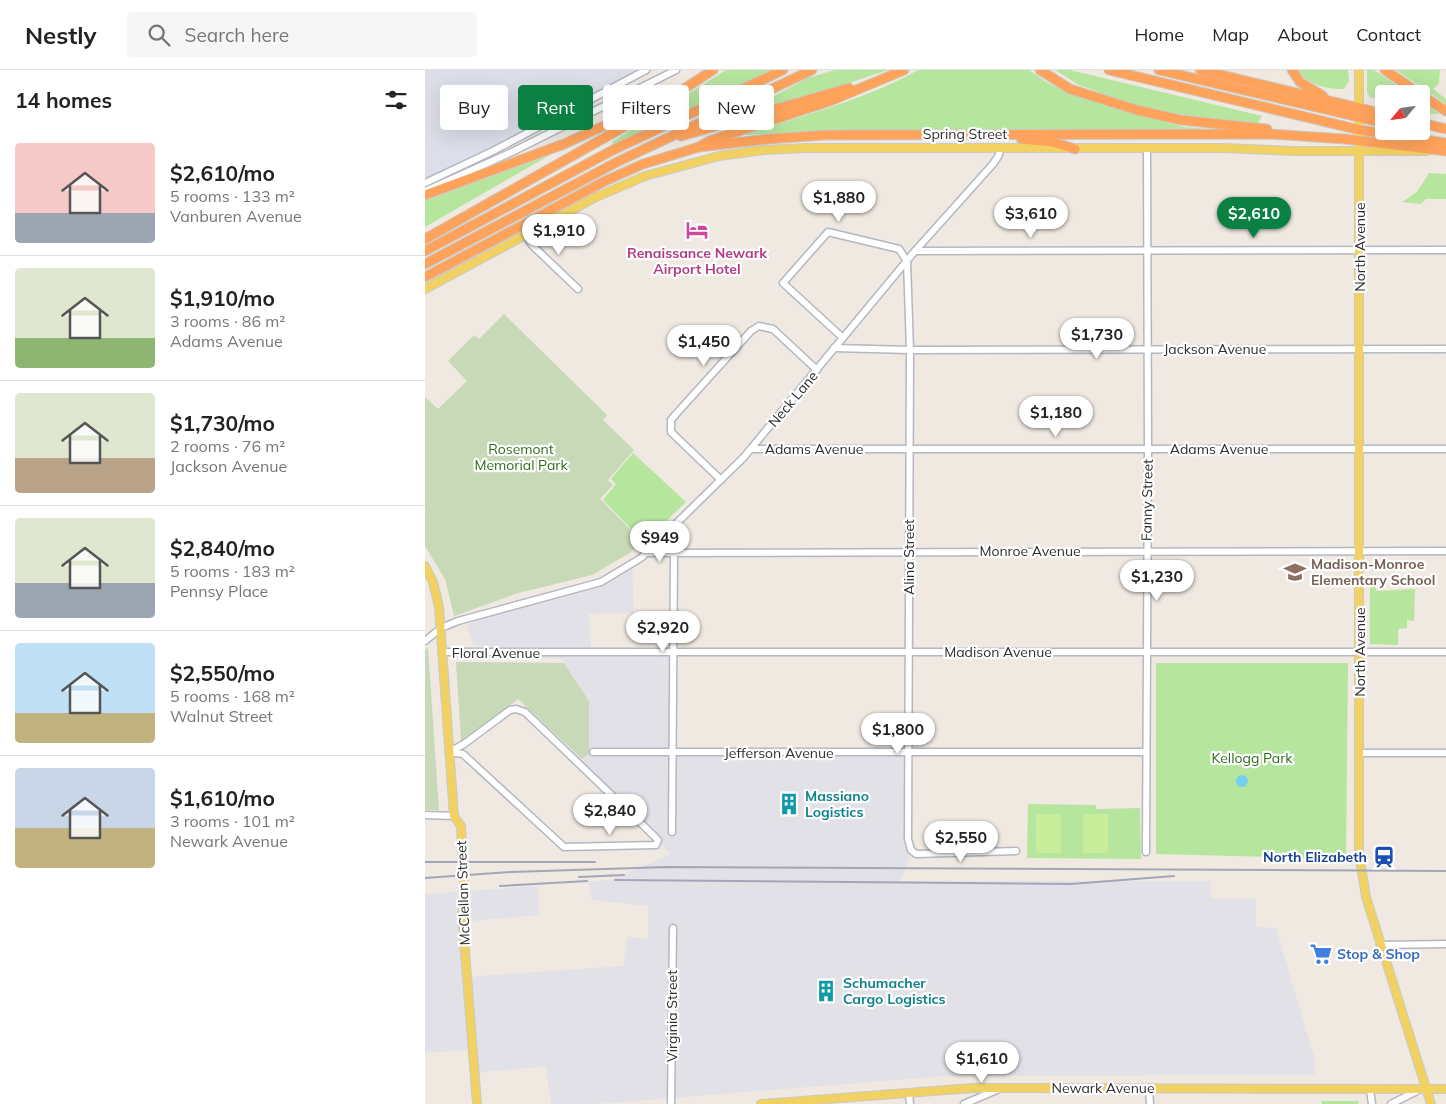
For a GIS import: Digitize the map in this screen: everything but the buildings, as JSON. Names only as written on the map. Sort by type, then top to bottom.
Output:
[{"type":"highway","points":[[689,85],[713,70]]},
{"type":"highway","points":[[425,251],[600,157],[783,70]]},
{"type":"highway","points":[[425,264],[637,152],[812,70]]},
{"type":"highway","points":[[699,147],[709,141],[830,101],[904,70]]},
{"type":"highway","points":[[1040,70],[1059,83],[1109,102],[1167,118],[1436,150]]},
{"type":"highway","points":[[1109,70],[1360,130],[1446,143]]},
{"type":"highway","points":[[1159,70],[1375,121]]},
{"type":"highway","points":[[1200,70],[1375,112]]},
{"type":"highway","points":[[1292,70],[1303,85],[1334,102]]},
{"type":"highway","points":[[1385,70],[1408,85]]},
{"type":"highway","points":[[637,152],[703,129],[885,78]]},
{"type":"highway","points":[[1430,100],[1446,111]]},
{"type":"highway","points":[[1430,125],[1446,129]]},
{"type":"highway","points":[[425,195],[564,144],[603,126]]},
{"type":"highway","points":[[1430,129],[1446,129]]},
{"type":"highway","points":[[425,238],[553,168],[615,130]]},
{"type":"highway","points":[[425,277],[595,185],[643,164],[699,147],[803,136],[1247,134],[1314,136]]},
{"type":"highway","points":[[1009,135],[1025,140],[1053,142],[1075,148]]},
{"type":"highway","name":"Spring Street","points":[[1436,150],[1446,151]]},
{"type":"main road","name":"North Avenue","points":[[1359,70],[1359,753],[1361,875],[1423,1089],[1431,1104]]},
{"type":"main road","name":"Spring Street","points":[[425,289],[624,184],[665,169],[719,156],[796,148],[1147,148],[1415,153],[1436,150]]},
{"type":"main road","name":"McClellan Street","points":[[425,566],[438,598],[453,816],[461,826],[465,904],[462,913],[477,1104]]},
{"type":"main road","name":"Newark Avenue","points":[[761,1104],[973,1088],[1446,1089]]},
{"type":"street","points":[[425,182],[493,151],[646,70]]},
{"type":"street","points":[[425,191],[513,152],[676,70]]},
{"type":"street","name":"Neck Lane","points":[[441,628],[601,582],[646,553],[751,449],[915,251],[993,164],[1000,148]]},
{"type":"street","name":"Fanny Street","points":[[1146,852],[1147,148]]},
{"type":"street","points":[[843,338],[783,283],[828,232],[899,249],[907,261]]},
{"type":"street","points":[[525,235],[531,244],[578,289]]},
{"type":"street","points":[[915,251],[1147,249],[1446,250]]},
{"type":"street","name":"Alina Street","points":[[907,261],[910,350],[908,839],[912,852],[916,854],[1016,851]]},
{"type":"street","points":[[721,480],[671,432],[671,420],[676,414],[751,331],[759,326],[773,329],[817,370]]},
{"type":"street","name":"Jackson Avenue","points":[[834,348],[910,350],[1446,349]]},
{"type":"street","name":"Adams Avenue","points":[[751,449],[1446,449]]},
{"type":"street","name":"Monroe Avenue","points":[[674,553],[1147,550],[1446,551]]},
{"type":"street","points":[[646,553],[674,553],[672,832]]},
{"type":"street","points":[[425,641],[441,628]]},
{"type":"street","name":"Floral Avenue","points":[[442,652],[550,653]]},
{"type":"street","name":"Madison Avenue","points":[[550,653],[1446,652]]},
{"type":"street","points":[[516,709],[525,712],[658,840],[656,845],[565,847],[463,754],[449,752],[464,744],[510,710],[516,709]]},
{"type":"street","name":"Jefferson Avenue","points":[[593,752],[1146,752]]},
{"type":"street","points":[[1359,753],[1446,753]]},
{"type":"street","points":[[425,815],[453,816]]},
{"type":"street","name":"Virginia Street","points":[[671,1104],[673,928]]},
{"type":"street","points":[[1381,945],[1446,944]]},
{"type":"street","points":[[963,1104],[1000,1088]]},
{"type":"street","points":[[1149,1088],[1150,1104]]},
{"type":"street","points":[[1391,1104],[1423,1089]]},
{"type":"street","points":[[1370,1090],[1372,1104]]},
{"type":"street","points":[[909,1094],[910,1104]]},
{"type":"shaded area","points":[[425,70],[656,70],[626,85],[603,85],[603,96],[593,102],[593,85],[518,85],[518,130],[536,130],[425,183]]},
{"type":"shaded area","points":[[632,563],[634,613],[589,614],[591,653],[670,653],[670,751],[908,753],[909,859],[900,881],[1211,881],[1211,899],[1256,899],[1256,927],[1276,928],[1315,1060],[1315,1075],[946,1076],[596,1104],[551,1104],[546,1066],[474,1073],[472,1049],[425,1053],[425,894],[538,886],[539,915],[461,922],[463,977],[623,966],[628,937],[648,939],[648,906],[592,900],[588,881],[612,880],[671,854],[579,762],[589,753],[589,701],[562,659],[539,658],[473,645],[467,625],[495,609],[619,575]]},
{"type":"green space","points":[[726,70],[776,70],[744,85],[702,85]]},
{"type":"green space","points":[[835,70],[888,70],[822,92],[774,105],[774,96],[808,78]]},
{"type":"green space","points":[[918,70],[1029,70],[1046,82],[1087,99],[1184,127],[1222,130],[839,131],[743,135],[759,130],[774,130],[774,125],[855,99],[898,81]]},
{"type":"green space","points":[[1055,70],[1070,70],[1262,116],[1257,125],[1149,110],[1079,85]]},
{"type":"green space","points":[[1296,70],[1348,70],[1349,81],[1344,89],[1324,87],[1306,79]]},
{"type":"green space","points":[[1367,70],[1374,70],[1396,85],[1375,85],[1375,99],[1370,97],[1367,92]]},
{"type":"green space","points":[[1396,70],[1440,70],[1439,83],[1433,89],[1446,99],[1446,104],[1430,93],[1430,85],[1418,85]]},
{"type":"green space","points":[[699,87],[699,106],[689,111],[689,93]]},
{"type":"green space","points":[[1430,108],[1439,114],[1430,114]]},
{"type":"green space","points":[[631,130],[648,130],[614,146],[612,142]]},
{"type":"green space","points":[[550,155],[425,227],[425,201]]},
{"type":"green space","points":[[1429,173],[1446,174],[1446,199],[1426,199],[1421,204],[1402,202],[1417,192]]},
{"type":"green space","name":"Rosemont Memorial Park","points":[[504,314],[607,415],[603,420],[634,450],[608,480],[613,485],[600,499],[643,542],[628,554],[592,575],[518,593],[454,616],[445,579],[425,546],[425,397],[438,409],[467,381],[448,361],[474,335],[479,339]]},
{"type":"green space","points":[[633,453],[686,502],[644,542],[603,500],[616,484],[611,479]]},
{"type":"green space","points":[[1370,581],[1376,581],[1376,591],[1415,589],[1414,621],[1407,620],[1407,628],[1398,629],[1398,645],[1370,644]]},
{"type":"green space","points":[[428,647],[439,810],[425,810],[425,650]]},
{"type":"green space","points":[[456,662],[564,663],[589,701],[589,754],[582,759],[518,699],[464,741],[461,740]]},
{"type":"green space","name":"Kellogg Park","points":[[1156,663],[1348,663],[1346,859],[1156,854]]},
{"type":"green space","points":[[1028,804],[1096,805],[1096,809],[1140,808],[1141,859],[1027,858]]},
{"type":"green space","points":[[1036,814],[1061,814],[1061,853],[1036,853]]},
{"type":"green space","points":[[1083,814],[1108,814],[1108,853],[1083,853]]},
{"type":"green space","points":[[1322,1101],[1358,1101],[1359,1104],[1322,1104]]},
{"type":"water","points":[[1240,775],[1244,775],[1248,781],[1244,787],[1240,787],[1236,783],[1236,779]]},
{"type":"railway","points":[[425,862],[595,862]]},
{"type":"railway","points":[[425,878],[511,872],[667,867],[1446,871]]},
{"type":"railway","points":[[579,877],[624,875]]},
{"type":"railway","points":[[615,880],[1071,884],[1174,876]]},
{"type":"railway","points":[[500,886],[587,881]]},
{"type":"place","name":"Renaissance Newark Airport Hotel","points":[[697,230]]},
{"type":"place","name":"Madison-Monroe Elementary School","points":[[1295,572]]},
{"type":"place","name":"Massiano Logistics","points":[[789,804]]},
{"type":"place","name":"North Elizabeth","points":[[1384,857]]},
{"type":"place","name":"Stop & Shop","points":[[1321,954]]},
{"type":"place","name":"Schumacher Cargo Logistics","points":[[826,991]]}]
